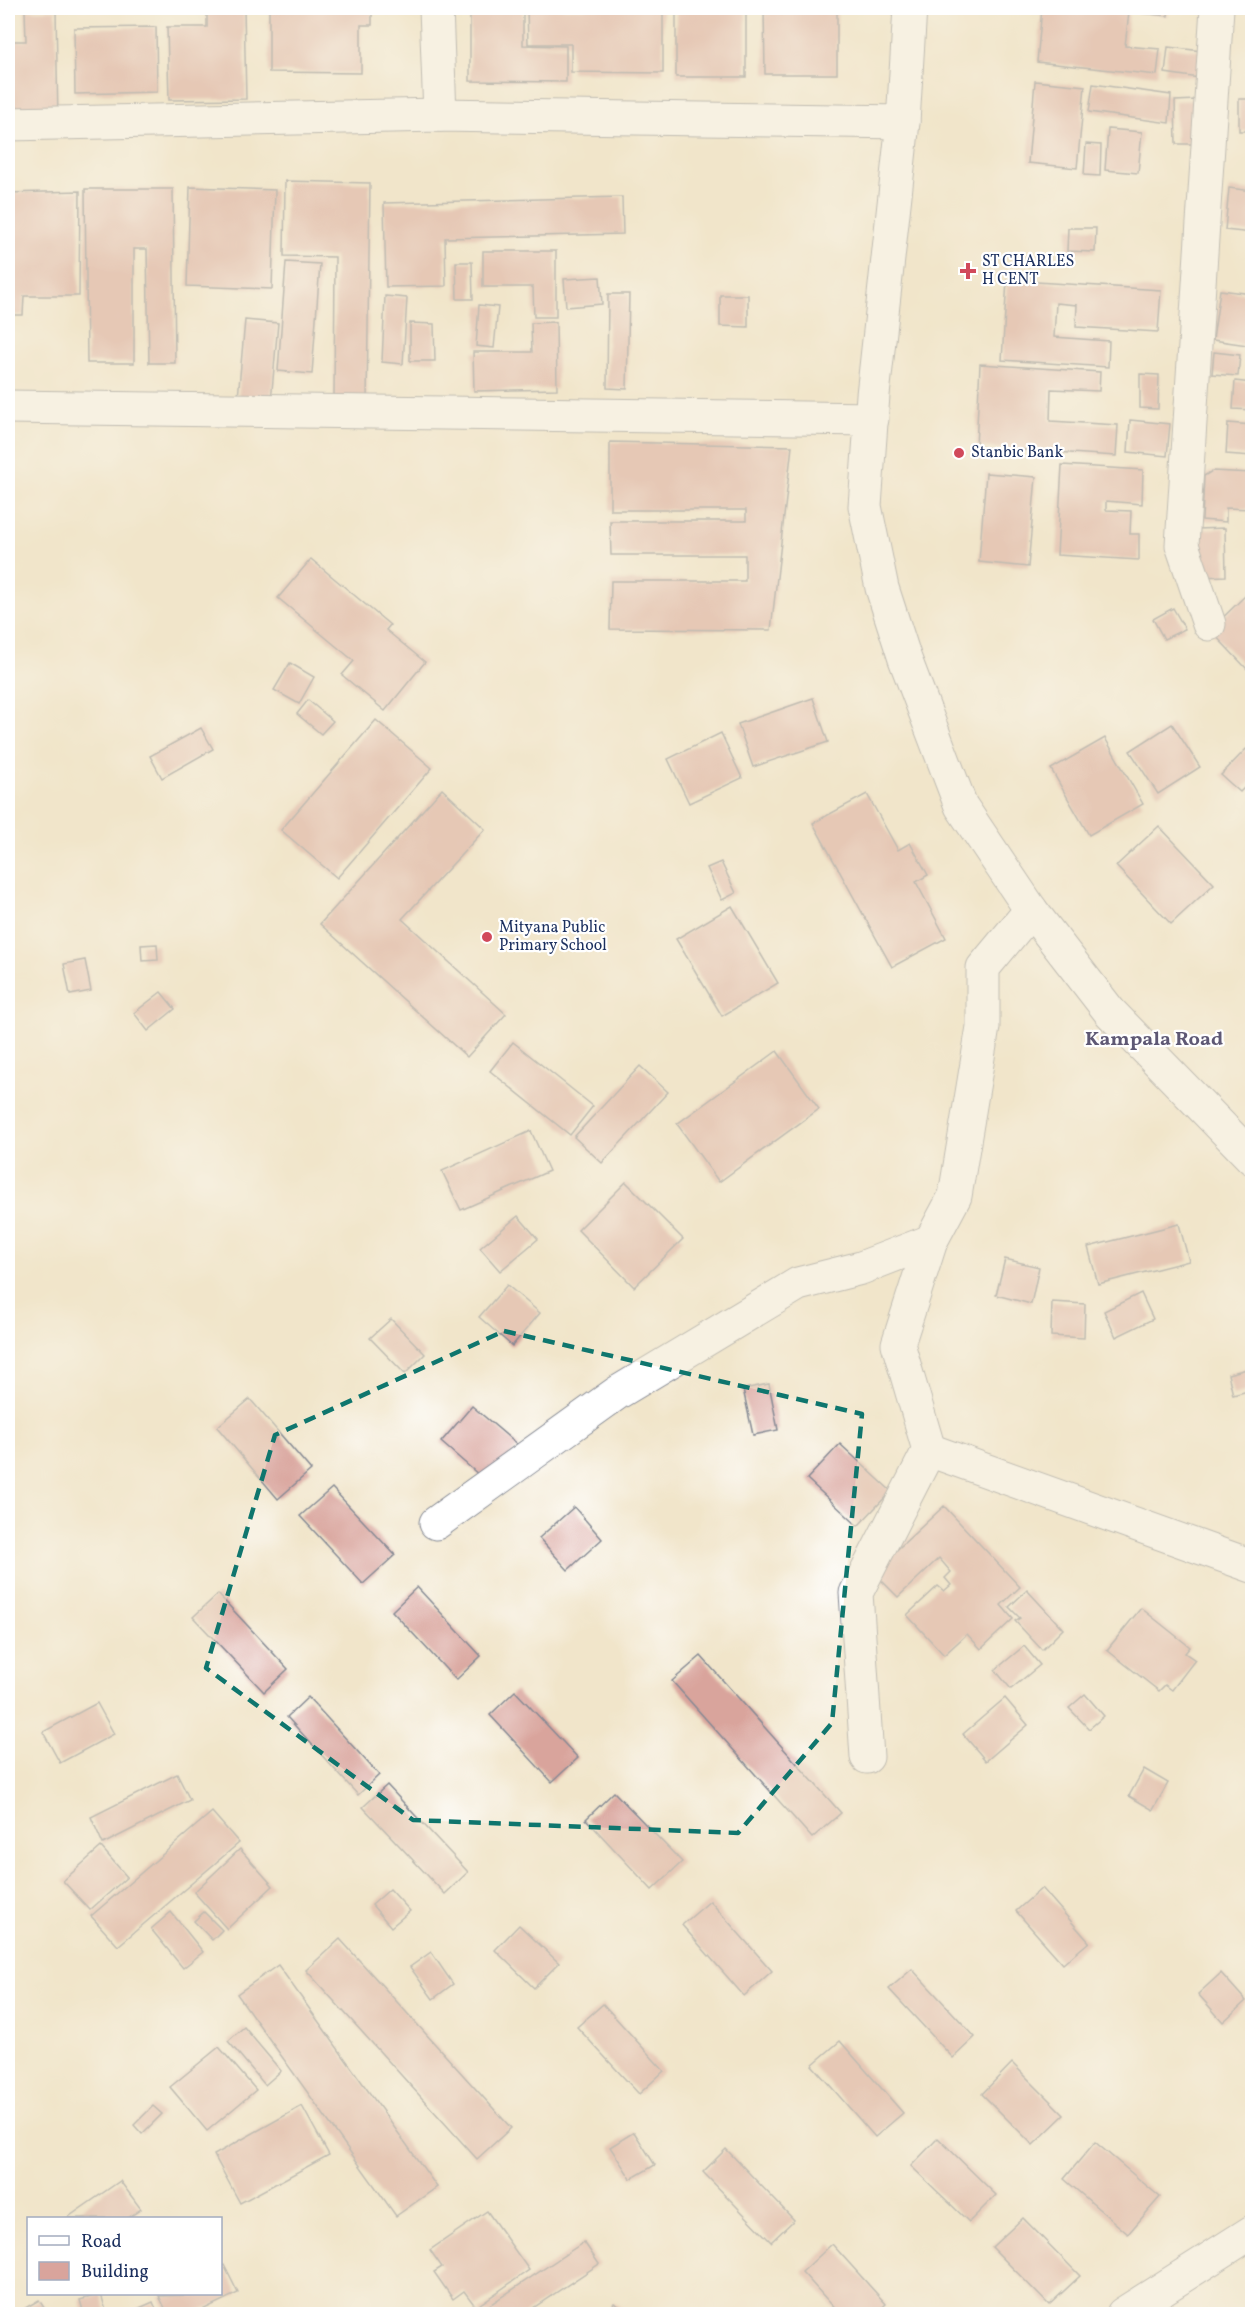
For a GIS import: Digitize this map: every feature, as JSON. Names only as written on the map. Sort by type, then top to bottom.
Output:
[{"type":"street","points":[[436,8],[440,114]]},
{"type":"street","points":[[910,8],[903,122],[872,419],[866,506],[882,588],[931,732],[961,806],[1032,910],[1110,1012],[1252,1158]]},
{"type":"street","points":[[1209,624],[1182,545],[1216,8]]},
{"type":"street","points":[[8,124],[440,114],[903,122]]},
{"type":"street","points":[[8,407],[872,419]]},
{"type":"street","points":[[867,1757],[856,1593],[928,1450],[898,1344],[931,1241],[956,1196],[983,1027],[983,968],[1032,910]]},
{"type":"street","points":[[436,1523],[617,1394],[798,1284],[861,1268],[931,1241]]},
{"type":"street","points":[[928,1450],[1252,1566]]},
{"type":"street","points":[[1124,2314],[1252,2232]]},
{"type":"highlighted area","points":[[504,1331],[862,1414],[832,1723],[738,1833],[413,1820],[206,1668],[275,1435]]},
{"type":"building","points":[[207,8],[244,8],[246,99],[169,100],[167,27],[207,27]]},
{"type":"building","points":[[269,8],[372,8],[372,25],[361,25],[361,73],[269,72]]},
{"type":"building","points":[[470,8],[523,8],[523,45],[566,46],[566,82],[470,81]]},
{"type":"building","points":[[527,8],[663,8],[663,73],[571,72],[571,44],[528,44]]},
{"type":"building","points":[[676,8],[746,8],[746,77],[676,77]]},
{"type":"building","points":[[764,8],[837,8],[837,74],[765,74]]},
{"type":"building","points":[[1042,8],[1169,8],[1168,16],[1129,12],[1125,46],[1160,49],[1157,75],[1037,62]]},
{"type":"building","points":[[25,10],[56,10],[58,123],[8,123],[8,41],[26,41]]},
{"type":"building","points":[[156,27],[157,92],[75,94],[74,28]]},
{"type":"building","points":[[1168,47],[1202,51],[1199,78],[1165,73]]},
{"type":"building","points":[[1035,81],[1085,86],[1077,168],[1028,163]]},
{"type":"building","points":[[1093,84],[1171,95],[1169,123],[1089,112]]},
{"type":"building","points":[[1239,99],[1252,99],[1252,131],[1239,131]]},
{"type":"building","points":[[1196,100],[1198,144],[1176,144],[1175,101]]},
{"type":"building","points":[[1108,129],[1142,132],[1138,173],[1105,170]]},
{"type":"building","points":[[1086,144],[1101,145],[1100,176],[1084,175]]},
{"type":"building","points":[[285,181],[370,183],[367,399],[334,399],[335,257],[284,256]]},
{"type":"building","points":[[190,187],[275,190],[272,289],[187,286]]},
{"type":"building","points":[[1229,188],[1252,191],[1252,233],[1225,230]]},
{"type":"building","points":[[85,189],[173,189],[175,363],[149,363],[147,249],[134,249],[134,363],[87,363]]},
{"type":"building","points":[[80,191],[79,296],[24,296],[23,315],[8,315],[8,193]]},
{"type":"building","points":[[622,197],[623,234],[445,238],[446,286],[386,287],[384,203]]},
{"type":"building","points":[[1068,228],[1096,228],[1095,252],[1067,251]]},
{"type":"building","points":[[483,251],[556,251],[556,317],[534,317],[533,287],[483,287]]},
{"type":"building","points":[[286,262],[320,264],[312,374],[278,371]]},
{"type":"building","points":[[456,262],[472,262],[473,299],[457,299]]},
{"type":"building","points":[[600,277],[602,304],[566,307],[564,279]]},
{"type":"building","points":[[1007,280],[1161,290],[1158,332],[1076,327],[1077,305],[1056,303],[1054,337],[1109,341],[1108,367],[1002,360]]},
{"type":"building","points":[[1220,290],[1252,294],[1247,345],[1213,340]]},
{"type":"building","points":[[608,294],[629,294],[627,389],[607,388]]},
{"type":"building","points":[[720,295],[748,295],[748,327],[720,326]]},
{"type":"building","points":[[385,296],[407,298],[403,364],[382,362]]},
{"type":"building","points":[[479,305],[498,307],[494,348],[476,346]]},
{"type":"building","points":[[245,320],[278,323],[271,402],[238,398]]},
{"type":"building","points":[[556,322],[557,389],[474,391],[473,352],[532,352],[531,323]]},
{"type":"building","points":[[410,323],[434,324],[435,361],[410,361]]},
{"type":"building","points":[[1214,352],[1240,355],[1238,376],[1212,374]]},
{"type":"building","points":[[980,364],[1100,372],[1099,391],[1051,389],[1050,421],[1118,425],[1116,456],[976,447]]},
{"type":"building","points":[[1140,374],[1159,375],[1158,409],[1140,408]]},
{"type":"building","points":[[1235,381],[1252,383],[1252,410],[1233,409]]},
{"type":"building","points":[[1130,420],[1170,424],[1167,456],[1128,452]]},
{"type":"building","points":[[1228,423],[1252,425],[1252,456],[1226,454]]},
{"type":"building","points":[[610,442],[792,446],[771,630],[610,629],[611,581],[745,581],[745,555],[611,555],[610,521],[746,521],[746,510],[610,510]]},
{"type":"building","points":[[1062,465],[1143,470],[1142,504],[1106,501],[1106,510],[1131,511],[1130,534],[1139,534],[1139,560],[1057,555]]},
{"type":"building","points":[[1212,471],[1252,473],[1252,509],[1226,508],[1226,522],[1202,520],[1204,476]]},
{"type":"building","points":[[986,473],[1036,477],[1028,567],[979,562]]},
{"type":"building","points":[[1225,528],[1226,576],[1198,577],[1197,529]]},
{"type":"building","points":[[311,559],[390,625],[386,630],[425,662],[385,711],[342,675],[354,661],[278,598]]},
{"type":"building","points":[[1246,595],[1252,602],[1252,664],[1247,669],[1210,630]]},
{"type":"building","points":[[1173,608],[1185,629],[1164,639],[1153,619]]},
{"type":"building","points":[[290,663],[314,677],[299,704],[274,690]]},
{"type":"building","points":[[813,698],[828,742],[753,767],[738,724]]},
{"type":"building","points":[[308,700],[333,721],[321,734],[297,714]]},
{"type":"building","points":[[376,720],[432,768],[337,878],[281,830]]},
{"type":"building","points":[[1172,724],[1200,767],[1158,794],[1130,751]]},
{"type":"building","points":[[201,728],[213,749],[162,778],[150,756]]},
{"type":"building","points":[[721,733],[742,778],[689,803],[668,759]]},
{"type":"building","points":[[1105,738],[1143,804],[1089,835],[1051,769]]},
{"type":"building","points":[[1246,749],[1252,756],[1252,780],[1240,792],[1221,775]]},
{"type":"building","points":[[442,789],[485,829],[402,919],[506,1014],[467,1057],[320,924]]},
{"type":"building","points":[[867,794],[898,850],[910,843],[928,875],[916,882],[946,938],[892,967],[813,823]]},
{"type":"building","points":[[1159,826],[1214,884],[1171,924],[1116,866]]},
{"type":"building","points":[[721,862],[736,893],[722,900],[707,868]]},
{"type":"building","points":[[732,906],[778,983],[722,1016],[676,939]]},
{"type":"building","points":[[157,944],[158,960],[142,961],[141,945]]},
{"type":"building","points":[[85,960],[91,991],[70,995],[64,964]]},
{"type":"building","points":[[161,992],[175,1009],[148,1031],[134,1013]]},
{"type":"building","points":[[513,1042],[593,1106],[570,1135],[490,1071]]},
{"type":"building","points":[[777,1051],[819,1109],[719,1182],[677,1124]]},
{"type":"building","points":[[640,1066],[668,1092],[602,1163],[574,1137]]},
{"type":"building","points":[[531,1131],[549,1171],[461,1210],[442,1171]]},
{"type":"building","points":[[626,1182],[683,1239],[634,1287],[578,1230]]},
{"type":"building","points":[[518,1216],[538,1239],[500,1271],[480,1248]]},
{"type":"building","points":[[1179,1224],[1189,1261],[1098,1284],[1088,1247]]},
{"type":"building","points":[[1005,1259],[1039,1267],[1031,1304],[996,1295]]},
{"type":"building","points":[[507,1285],[540,1313],[512,1346],[479,1317]]},
{"type":"building","points":[[1141,1293],[1153,1319],[1116,1337],[1104,1311]]},
{"type":"building","points":[[1052,1302],[1085,1304],[1084,1338],[1051,1336]]},
{"type":"building","points":[[391,1319],[425,1354],[405,1374],[370,1338]]},
{"type":"building","points":[[1247,1369],[1252,1390],[1233,1395],[1228,1374]]},
{"type":"building","points":[[769,1384],[778,1430],[753,1435],[743,1389]]},
{"type":"building","points":[[250,1399],[311,1470],[278,1499],[217,1427]]},
{"type":"building","points":[[472,1406],[519,1446],[487,1482],[441,1442]]},
{"type":"building","points":[[840,1444],[891,1491],[858,1526],[807,1479]]},
{"type":"building","points":[[332,1488],[395,1555],[363,1584],[300,1516]]},
{"type":"building","points":[[944,1506],[1020,1587],[1001,1605],[1013,1619],[981,1649],[967,1634],[944,1655],[907,1615],[938,1586],[944,1591],[951,1585],[945,1578],[951,1572],[939,1558],[898,1597],[873,1572]]},
{"type":"building","points":[[574,1507],[602,1539],[568,1570],[539,1538]]},
{"type":"building","points":[[417,1587],[481,1656],[456,1680],[392,1611]]},
{"type":"building","points":[[1027,1590],[1063,1629],[1042,1650],[1015,1621],[1020,1618],[1009,1607]]},
{"type":"building","points":[[218,1594],[288,1669],[264,1692],[193,1617]]},
{"type":"building","points":[[1141,1608],[1190,1647],[1185,1653],[1195,1660],[1172,1690],[1165,1685],[1159,1691],[1107,1650]]},
{"type":"building","points":[[1024,1646],[1040,1665],[1011,1689],[995,1670]]},
{"type":"building","points":[[701,1656],[841,1813],[812,1838],[672,1681]]},
{"type":"building","points":[[515,1691],[578,1758],[552,1782],[490,1715]]},
{"type":"building","points":[[1085,1694],[1104,1716],[1089,1729],[1069,1708]]},
{"type":"building","points":[[308,1697],[379,1775],[358,1795],[287,1717]]},
{"type":"building","points":[[1005,1698],[1028,1725],[986,1761],[963,1734]]},
{"type":"building","points":[[97,1703],[114,1734],[60,1763],[43,1732]]},
{"type":"building","points":[[1144,1769],[1168,1783],[1153,1810],[1129,1796]]},
{"type":"building","points":[[177,1774],[190,1800],[103,1844],[91,1817]]},
{"type":"building","points":[[387,1785],[468,1872],[445,1894],[363,1807]]},
{"type":"building","points":[[614,1792],[682,1862],[652,1890],[586,1819]]},
{"type":"building","points":[[212,1812],[239,1843],[118,1946],[91,1916]]},
{"type":"building","points":[[101,1847],[127,1877],[90,1910],[63,1881]]},
{"type":"building","points":[[240,1849],[273,1886],[227,1929],[194,1892]]},
{"type":"building","points":[[1042,1888],[1089,1942],[1063,1964],[1016,1911]]},
{"type":"building","points":[[390,1889],[410,1911],[391,1927],[372,1905]]},
{"type":"building","points":[[710,1901],[772,1971],[744,1996],[682,1925]]},
{"type":"building","points":[[171,1912],[203,1952],[183,1968],[151,1929]]},
{"type":"building","points":[[204,1912],[222,1930],[212,1940],[194,1921]]},
{"type":"building","points":[[519,1925],[559,1963],[534,1988],[495,1950]]},
{"type":"building","points":[[340,1939],[511,2128],[477,2159],[306,1970]]},
{"type":"building","points":[[431,1952],[453,1984],[433,1999],[410,1967]]},
{"type":"building","points":[[278,1965],[437,2187],[396,2216],[237,1994]]},
{"type":"building","points":[[912,1969],[975,2037],[953,2058],[889,1989]]},
{"type":"building","points":[[1221,1973],[1246,2001],[1223,2022],[1198,1994]]},
{"type":"building","points":[[603,2004],[664,2071],[639,2094],[577,2027]]},
{"type":"building","points":[[244,2027],[281,2071],[265,2085],[228,2041]]},
{"type":"building","points":[[840,2041],[903,2113],[875,2137],[812,2065]]},
{"type":"building","points":[[219,2047],[256,2090],[207,2131],[170,2087]]},
{"type":"building","points":[[1012,2063],[1064,2115],[1033,2145],[982,2094]]},
{"type":"building","points":[[153,2106],[162,2114],[142,2134],[134,2125]]},
{"type":"building","points":[[302,2106],[329,2155],[240,2203],[214,2155]]},
{"type":"building","points":[[634,2132],[655,2165],[631,2179],[610,2147]]},
{"type":"building","points":[[938,2138],[996,2195],[969,2222],[911,2166]]},
{"type":"building","points":[[1095,2142],[1160,2197],[1128,2234],[1064,2179]]},
{"type":"building","points":[[726,2149],[794,2220],[771,2242],[703,2172]]},
{"type":"building","points":[[120,2181],[141,2209],[129,2217],[68,2217]]},
{"type":"building","points":[[487,2211],[529,2270],[476,2307],[464,2291],[453,2299],[434,2272],[442,2267],[430,2250]]},
{"type":"building","points":[[1023,2218],[1080,2276],[1049,2305],[992,2247]]},
{"type":"building","points":[[584,2242],[599,2264],[524,2314],[476,2314]]},
{"type":"building","points":[[832,2244],[886,2304],[875,2314],[840,2314],[802,2272]]},
{"type":"building","points":[[224,2265],[238,2293],[194,2314],[168,2314],[159,2296],[222,2295],[222,2266]]},
{"type":"building","points":[[101,2295],[107,2314],[84,2314],[80,2300]]},
{"type":"building","points":[[39,2300],[48,2314],[15,2314]]},
{"type":"building","points":[[153,2302],[158,2314],[126,2314]]},
{"type":"building","points":[[614,2303],[631,2314],[606,2314]]},
{"type":"place","name":"ST CHARLES H CENT","points":[[968,271]]},
{"type":"place","name":"Stanbic Bank","points":[[959,453]]},
{"type":"place","name":"Mityana Public Primary School","points":[[487,937]]},
{"type":"district","name":"Kampala Road","points":[[1154,1040]]}]
